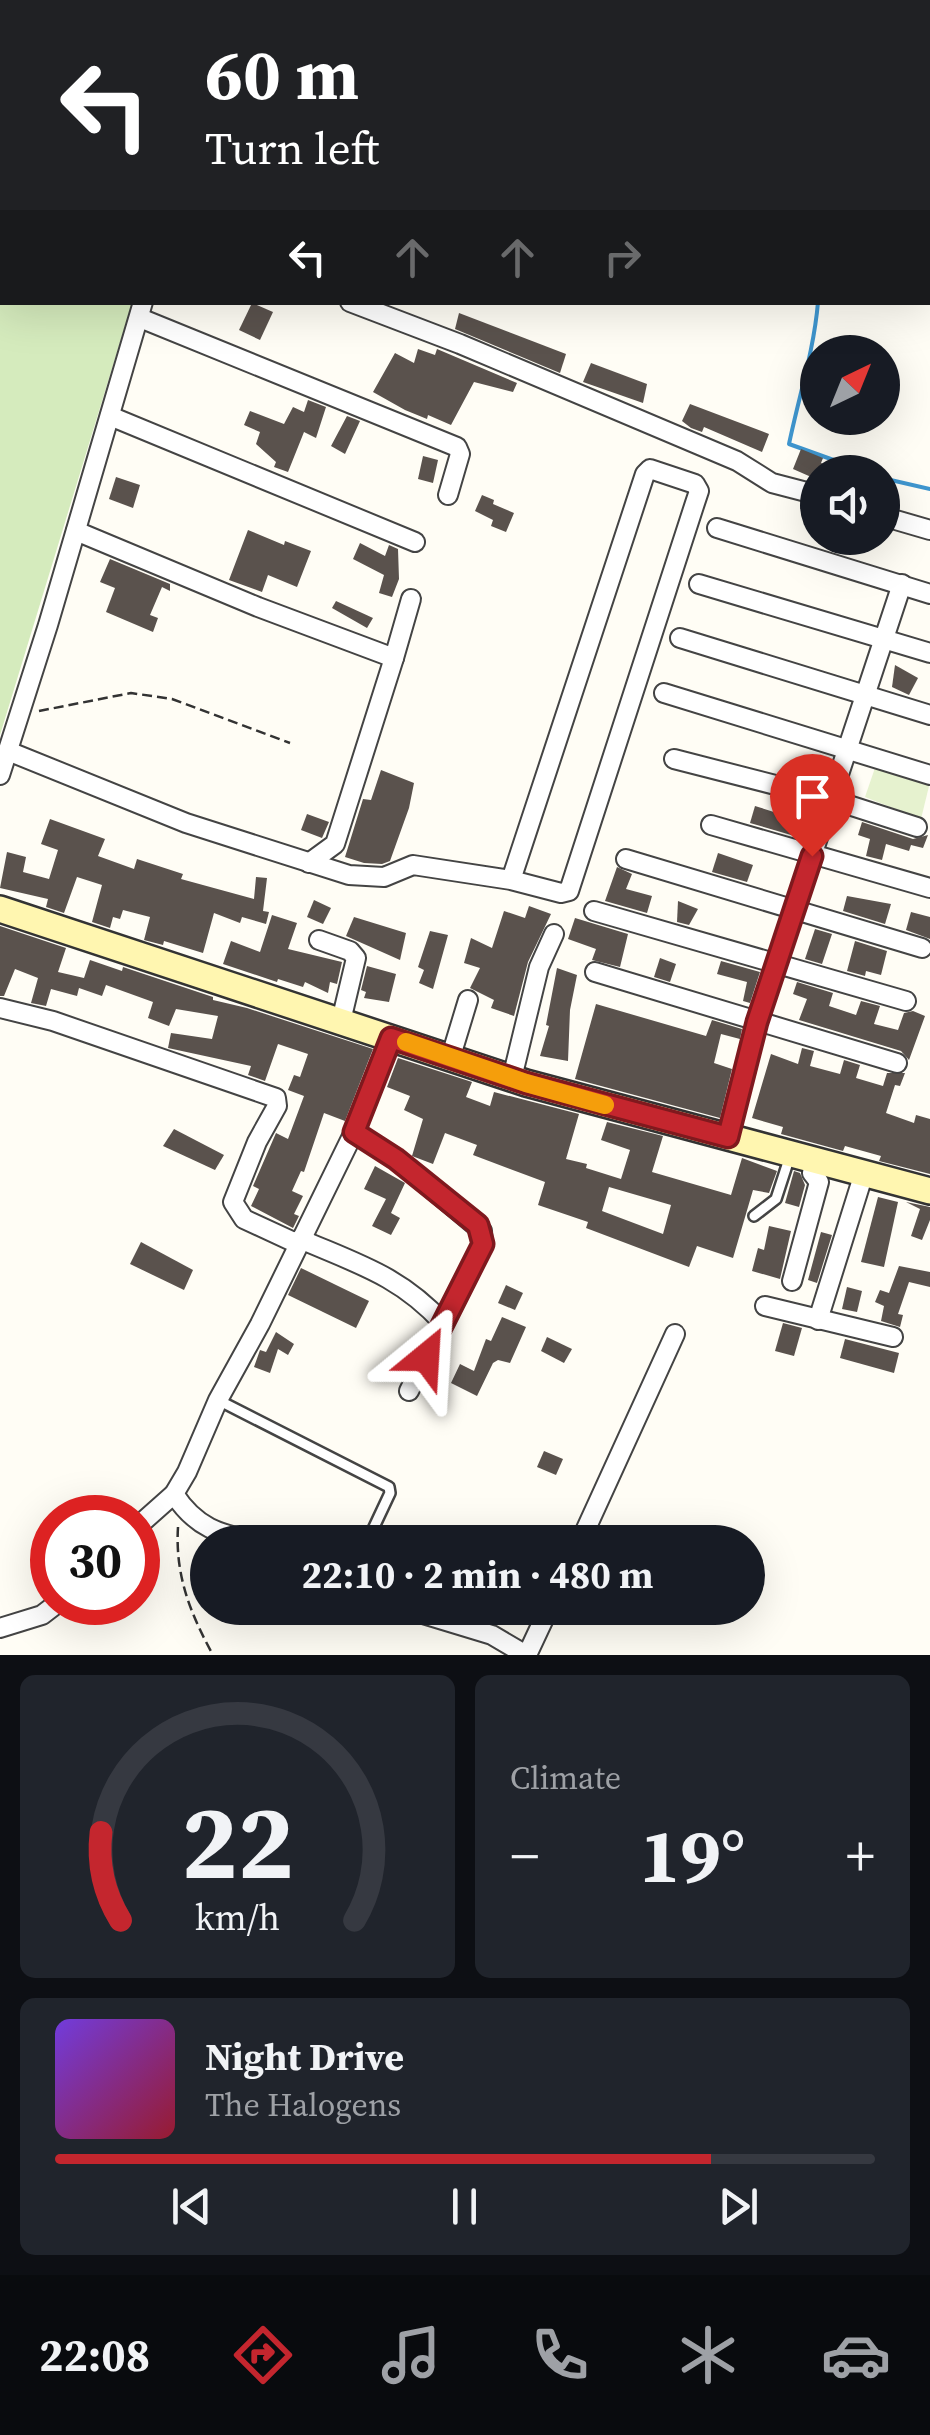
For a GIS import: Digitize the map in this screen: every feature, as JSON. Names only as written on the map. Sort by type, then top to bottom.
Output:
[{"type":"street","points":[[358,305],[460,344],[737,461],[772,483],[800,491]]},
{"type":"street","points":[[0,775],[142,310],[456,448],[460,454],[448,495]]},
{"type":"street","points":[[110,416],[415,542]]},
{"type":"street","points":[[8,751],[186,824],[308,863],[372,878],[414,865],[568,891],[695,504],[695,484],[658,470],[650,469],[645,474],[511,880]]},
{"type":"street","points":[[900,521],[930,530]]},
{"type":"street","points":[[717,528],[930,594]]},
{"type":"street","points":[[76,531],[258,607],[394,658]]},
{"type":"street","points":[[699,584],[930,653]]},
{"type":"street","points":[[728,1137],[757,1022],[902,584]]},
{"type":"street","points":[[308,863],[335,844],[411,599]]},
{"type":"street","points":[[680,638],[930,715]]},
{"type":"street","points":[[664,693],[930,774]]},
{"type":"street","points":[[674,758],[830,799],[917,827]]},
{"type":"street","points":[[711,825],[930,888]]},
{"type":"street","points":[[626,859],[922,948]]},
{"type":"street","points":[[0,909],[512,1078],[930,1191]]},
{"type":"street","points":[[594,911],[906,1001]]},
{"type":"street","points":[[512,1078],[539,966],[554,934]]},
{"type":"street","points":[[319,940],[350,951],[356,958],[341,1022]]},
{"type":"street","points":[[595,972],[897,1063]]},
{"type":"street","points":[[451,1056],[468,1000]]},
{"type":"street","points":[[0,1008],[53,1021],[276,1098],[277,1106],[261,1132],[234,1202],[235,1209],[244,1219],[402,1285],[443,1323]]},
{"type":"street","points":[[160,1512],[178,1500],[218,1400],[260,1324],[354,1132],[391,1038]]},
{"type":"street","points":[[354,1132],[396,1159],[482,1231],[483,1244],[409,1390]]},
{"type":"street","points":[[792,1281],[819,1182],[803,1156]]},
{"type":"street","points":[[818,1320],[864,1173]]},
{"type":"street","points":[[765,1306],[893,1338]]},
{"type":"street","points":[[588,1525],[675,1334]]},
{"type":"street","points":[[178,1500],[200,1525]]},
{"type":"street","points":[[0,1628],[30,1619]]},
{"type":"street","points":[[459,1625],[492,1635],[526,1655],[541,1625]]},
{"type":"lane","points":[[754,1216],[776,1199],[803,1156]]},
{"type":"lane","points":[[218,1400],[389,1488],[375,1525]]},
{"type":"path","points":[[18,716],[130,693],[146,694],[290,743]]},
{"type":"path","points":[[178,1500],[179,1577],[212,1655]]},
{"type":"green space","points":[[0,305],[131,305],[0,735]]},
{"type":"green space","points":[[877,762],[930,782],[921,819],[865,797]]},
{"type":"building","points":[[251,305],[273,312],[260,340],[239,330]]},
{"type":"building","points":[[459,313],[566,354],[560,373],[455,329]]},
{"type":"building","points":[[418,349],[435,355],[437,349],[517,383],[513,392],[474,382],[451,425],[428,415],[427,419],[373,392],[395,353],[414,363]]},
{"type":"building","points":[[591,363],[647,384],[643,403],[583,382]]},
{"type":"building","points":[[308,400],[326,407],[316,438],[304,432],[288,472],[274,467],[276,462],[256,444],[260,432],[244,425],[250,411],[284,424],[293,407],[304,412]]},
{"type":"building","points":[[690,404],[769,434],[762,452],[704,427],[702,432],[691,428],[682,421]]},
{"type":"building","points":[[347,416],[360,421],[345,454],[331,446]]},
{"type":"building","points":[[801,449],[816,455],[800,455],[800,472],[793,469]]},
{"type":"building","points":[[423,456],[438,460],[433,483],[418,479]]},
{"type":"building","points":[[116,477],[140,485],[133,508],[109,499]]},
{"type":"building","points":[[482,495],[514,513],[506,532],[491,526],[493,520],[475,511]]},
{"type":"building","points":[[248,530],[311,551],[297,587],[268,575],[262,592],[229,580]]},
{"type":"building","points":[[360,543],[385,556],[389,545],[398,549],[399,579],[392,597],[379,593],[384,575],[353,559]]},
{"type":"building","points":[[110,559],[170,584],[170,591],[162,587],[150,615],[158,618],[153,632],[106,612],[115,588],[100,582]]},
{"type":"building","points":[[336,601],[373,618],[367,628],[332,608]]},
{"type":"building","points":[[895,665],[918,678],[909,695],[892,687]]},
{"type":"building","points":[[381,770],[414,783],[390,861],[364,863],[345,857],[363,799],[371,800]]},
{"type":"building","points":[[755,806],[796,819],[791,835],[750,823]]},
{"type":"building","points":[[307,814],[329,822],[322,838],[301,830]]},
{"type":"building","points":[[50,819],[105,839],[98,856],[134,869],[137,859],[183,874],[181,879],[254,899],[256,877],[267,878],[263,911],[269,912],[266,924],[242,917],[240,923],[214,913],[203,953],[164,941],[163,945],[144,940],[150,917],[123,910],[120,919],[113,917],[110,928],[92,922],[102,885],[77,877],[64,913],[46,907],[48,899],[0,888],[7,852],[26,857],[23,872],[49,879],[58,850],[41,844]]},
{"type":"building","points":[[862,822],[913,839],[928,835],[923,848],[911,845],[909,851],[886,844],[882,860],[866,856],[870,839],[858,835]]},
{"type":"building","points":[[718,853],[753,865],[747,882],[712,872]]},
{"type":"building","points":[[617,867],[632,874],[626,889],[652,896],[647,913],[605,901]]},
{"type":"building","points":[[847,896],[891,904],[885,924],[843,911]]},
{"type":"building","points":[[314,900],[331,908],[323,924],[307,917]]},
{"type":"building","points":[[678,901],[698,909],[689,925],[677,922]]},
{"type":"building","points":[[529,906],[551,914],[528,962],[514,1016],[491,1008],[494,1000],[470,988],[480,968],[464,963],[471,938],[492,948],[504,911],[525,918]]},
{"type":"building","points":[[911,912],[930,917],[930,939],[906,930]]},
{"type":"building","points":[[272,915],[297,923],[288,949],[342,962],[337,984],[330,982],[328,993],[305,982],[303,987],[278,979],[277,982],[223,964],[231,941],[260,952]]},
{"type":"building","points":[[354,917],[406,933],[400,960],[346,936]]},
{"type":"building","points":[[575,918],[628,934],[620,967],[592,960],[596,949],[568,939]]},
{"type":"building","points":[[0,926],[66,948],[58,972],[84,978],[90,960],[122,971],[123,967],[213,1000],[373,1049],[345,1121],[324,1113],[304,1172],[301,1171],[292,1191],[303,1196],[294,1214],[299,1216],[293,1228],[251,1206],[259,1189],[253,1186],[276,1133],[288,1139],[304,1096],[288,1090],[294,1075],[300,1077],[308,1054],[278,1044],[265,1081],[248,1075],[251,1066],[168,1048],[171,1033],[212,1039],[218,1016],[176,1009],[169,1026],[148,1018],[153,1002],[106,985],[102,996],[79,988],[77,996],[51,989],[46,1006],[31,1003],[38,978],[15,969],[4,996],[0,996]]},
{"type":"building","points":[[815,929],[832,934],[822,964],[805,959]]},
{"type":"building","points":[[430,931],[448,935],[433,989],[419,983],[424,970],[418,967]]},
{"type":"building","points":[[855,941],[887,951],[881,975],[847,971]]},
{"type":"building","points":[[660,958],[676,964],[670,982],[654,977]]},
{"type":"building","points":[[721,961],[760,972],[750,1003],[743,1001],[747,982],[717,974]]},
{"type":"building","points":[[367,966],[396,974],[389,1002],[364,998],[366,992],[361,990]]},
{"type":"building","points":[[557,968],[577,975],[570,1010],[568,1061],[540,1056],[549,1026],[546,1025]]},
{"type":"building","points":[[797,982],[833,993],[829,1006],[856,1015],[861,1001],[880,1006],[874,1024],[898,1030],[904,1013],[913,1011],[925,1016],[909,1060],[901,1051],[799,1020],[807,999],[793,994]]},
{"type":"building","points":[[596,1004],[706,1036],[712,1020],[742,1029],[740,1039],[721,1034],[714,1063],[732,1069],[720,1118],[575,1079]]},
{"type":"building","points":[[802,1048],[814,1051],[810,1066],[840,1074],[844,1060],[860,1065],[856,1078],[883,1086],[887,1073],[905,1073],[900,1086],[895,1085],[886,1113],[914,1123],[916,1115],[930,1119],[930,1174],[879,1161],[881,1156],[845,1146],[843,1151],[781,1134],[783,1127],[752,1118],[771,1054],[798,1064]]},
{"type":"building","points":[[398,1058],[472,1082],[466,1097],[490,1106],[494,1092],[579,1114],[566,1159],[621,1179],[630,1150],[601,1140],[607,1122],[663,1136],[652,1172],[731,1195],[742,1158],[777,1171],[769,1193],[753,1190],[733,1258],[697,1246],[689,1267],[586,1228],[588,1222],[538,1205],[545,1182],[473,1155],[477,1145],[445,1133],[433,1164],[412,1156],[423,1119],[404,1110],[410,1096],[387,1087]],"holes":[[[609,1187],[671,1205],[663,1234],[602,1211]]]},
{"type":"building","points":[[174,1129],[224,1155],[215,1170],[163,1146]]},
{"type":"building","points":[[375,1166],[405,1183],[391,1213],[400,1218],[391,1235],[372,1226],[386,1199],[364,1189]]},
{"type":"building","points":[[794,1171],[800,1173],[805,1185],[799,1207],[785,1203]]},
{"type":"building","points":[[878,1197],[898,1202],[884,1267],[861,1262]]},
{"type":"building","points":[[906,1202],[930,1207],[930,1220],[922,1240],[911,1236],[920,1209]]},
{"type":"building","points":[[769,1226],[791,1231],[780,1279],[752,1271],[758,1248],[764,1250]]},
{"type":"building","points":[[821,1232],[832,1235],[817,1283],[808,1280]]},
{"type":"building","points":[[141,1242],[193,1270],[184,1290],[130,1264]]},
{"type":"building","points":[[899,1266],[930,1272],[930,1287],[909,1282],[898,1314],[903,1315],[900,1327],[881,1321],[884,1306],[875,1302],[880,1290],[889,1293]]},
{"type":"building","points":[[301,1268],[369,1301],[356,1328],[288,1295]]},
{"type":"building","points":[[506,1285],[523,1293],[515,1310],[498,1303]]},
{"type":"building","points":[[847,1287],[862,1291],[857,1312],[842,1309]]},
{"type":"building","points":[[502,1317],[526,1327],[510,1363],[493,1363],[477,1396],[451,1383],[460,1364],[474,1371],[486,1339],[491,1341]]},
{"type":"building","points":[[783,1323],[802,1328],[794,1356],[775,1351]]},
{"type":"building","points":[[276,1332],[294,1344],[288,1355],[278,1349],[270,1373],[254,1367],[260,1350],[266,1352]]},
{"type":"building","points":[[547,1337],[572,1349],[564,1363],[541,1351]]},
{"type":"building","points":[[845,1339],[899,1353],[894,1373],[840,1358]]},
{"type":"building","points":[[544,1451],[563,1459],[556,1475],[537,1467]]},
{"type":"waterway","points":[[818,305],[789,444],[820,455]]},
{"type":"waterway","points":[[900,482],[930,489]]},
{"type":"slow traffic","points":[[406,1042],[605,1105]]},
{"type":"route","points":[[426,1357],[483,1244],[482,1231],[396,1159],[354,1132],[391,1038],[526,1083],[728,1137],[757,1022],[812,856]]}]
